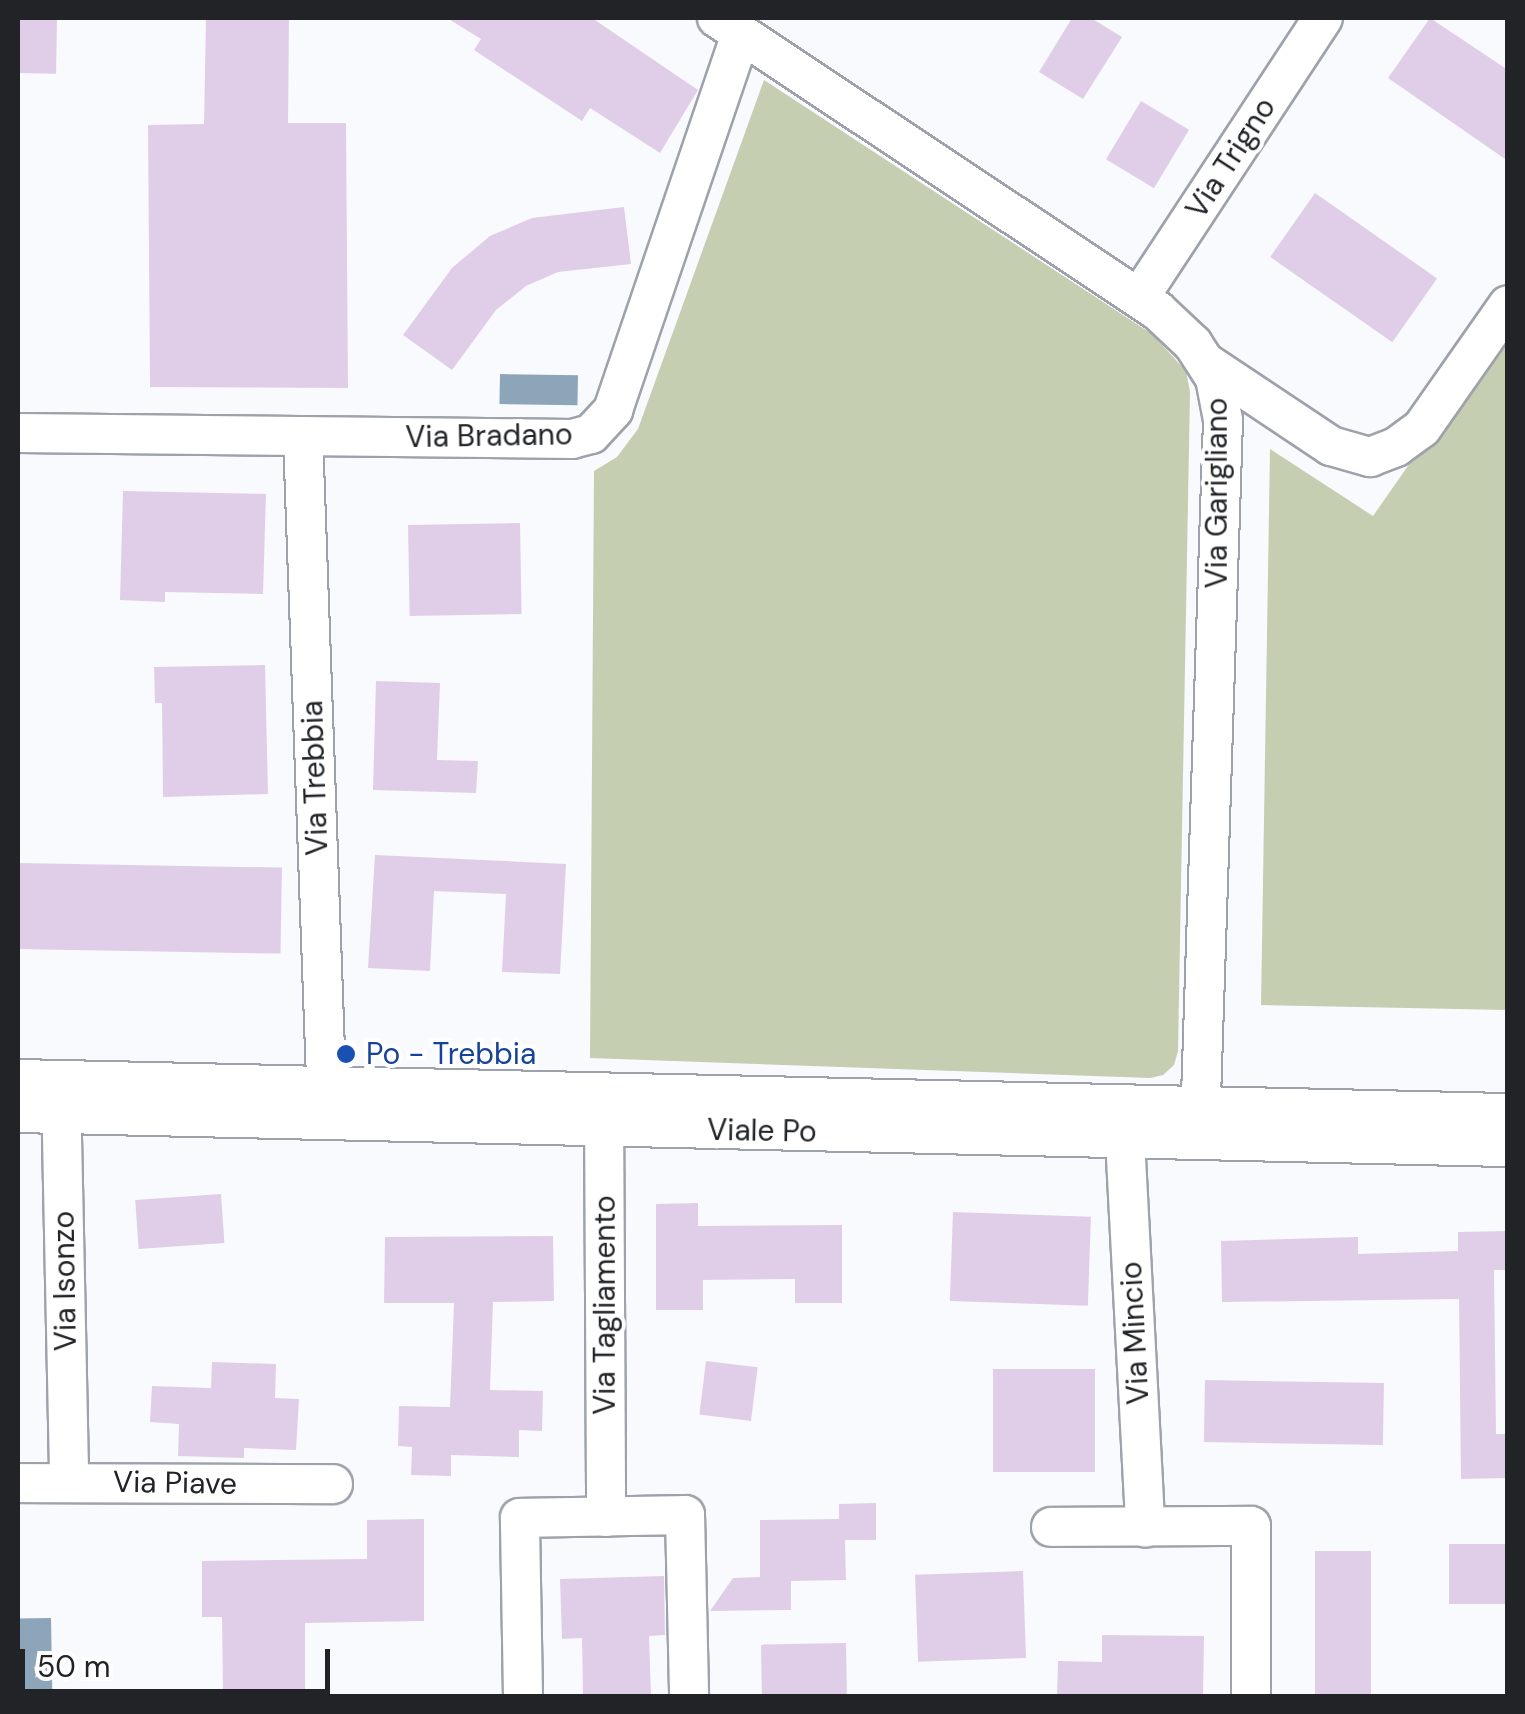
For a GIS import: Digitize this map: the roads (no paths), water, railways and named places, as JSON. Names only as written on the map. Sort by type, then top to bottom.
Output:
[{"type":"street","name":"Via Trigno","points":[[1139,298],[1324,18]]},
{"type":"street","name":"Via Garigliano","points":[[729,26],[1139,298],[1178,328],[1208,364],[1219,391],[1223,420],[1200,1123]]},
{"type":"street","name":"Via Bradano","points":[[18,433],[572,439],[601,427],[612,410],[729,26]]},
{"type":"street","points":[[1208,364],[1331,446],[1370,456],[1396,448],[1422,428],[1508,305]]},
{"type":"street","name":"Via Trebbia","points":[[303,436],[327,1103]]},
{"type":"street","name":"Viale Po","points":[[18,1079],[62,1097],[604,1110],[1200,1123],[1508,1113]]},
{"type":"street","name":"Viale Po","points":[[18,1113],[62,1097]]},
{"type":"street","name":"Via Isonzo","points":[[62,1097],[69,1482]]},
{"type":"street","name":"Viale Po","points":[[604,1110],[1125,1138],[1200,1123],[1508,1147]]},
{"type":"street","name":"Via Tagliamento","points":[[604,1110],[606,1517]]},
{"type":"street","name":"Via Mincio","points":[[1125,1138],[1145,1526]]},
{"type":"street","name":"Via Piave","points":[[18,1483],[333,1484]]},
{"type":"street","points":[[523,1696],[520,1518],[686,1515],[689,1696]]},
{"type":"street","points":[[1052,1527],[1252,1526],[1251,1696]]},
{"type":"water","points":[[500,374],[578,375],[577,405],[499,404]]},
{"type":"water","points":[[51,1618],[52,1696],[19,1696],[18,1619]]},
{"type":"place","name":"Po - Trebbia","points":[[346,1054]]}]
